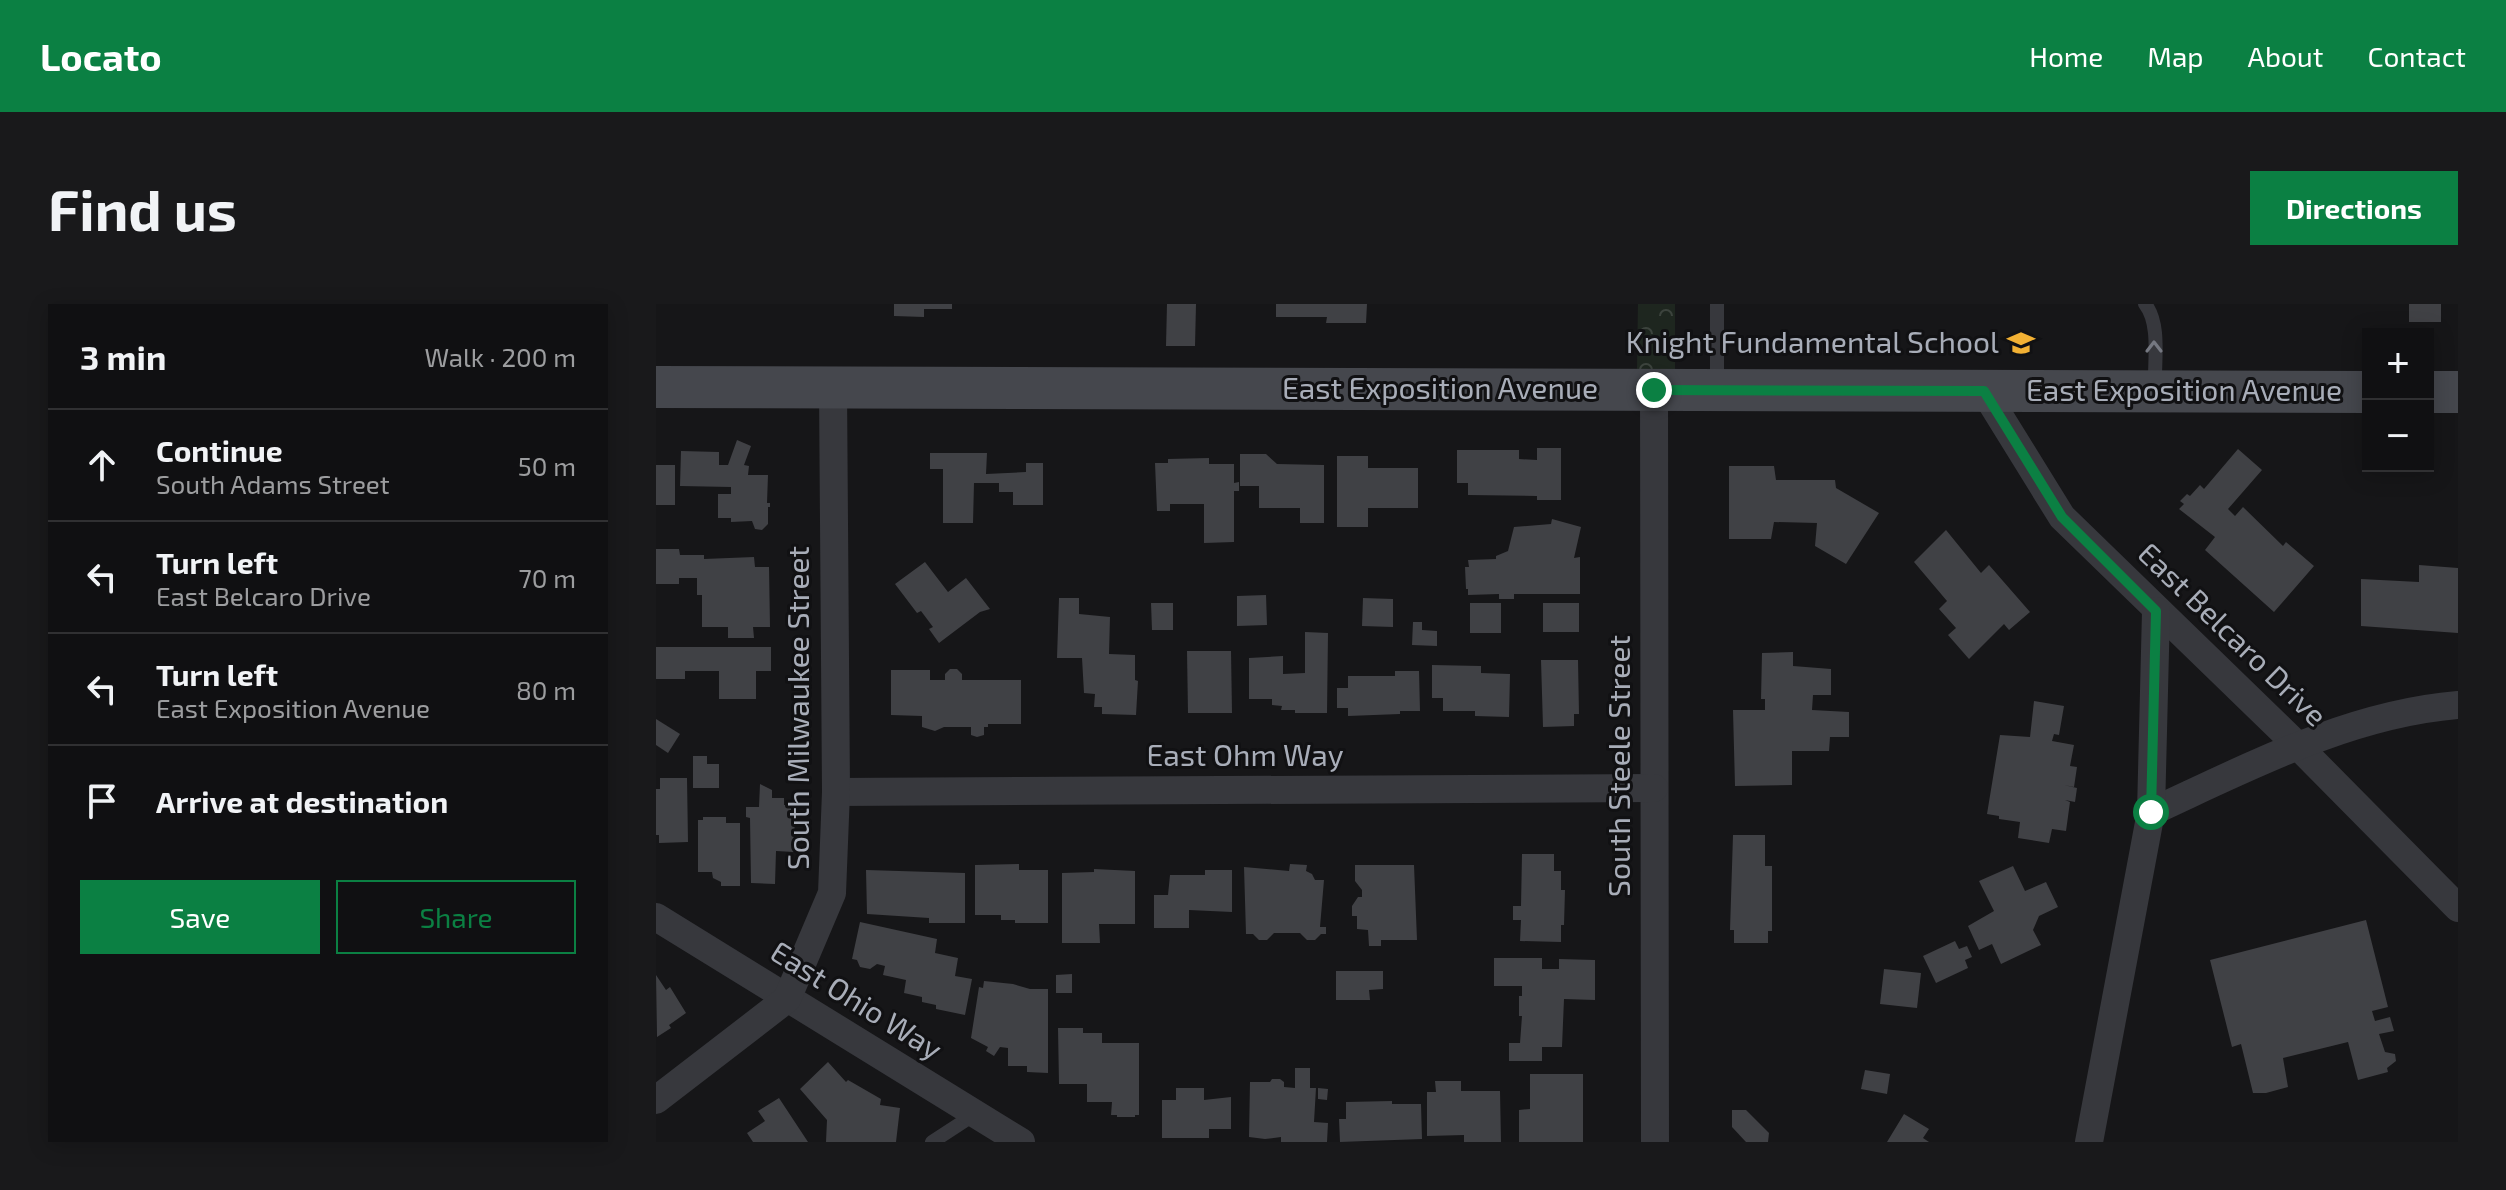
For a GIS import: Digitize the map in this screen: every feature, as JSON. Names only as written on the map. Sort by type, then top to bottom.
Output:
[{"type":"street","name":"East Exposition Avenue","points":[[656,387],[2362,392]]},
{"type":"street","name":"South Milwaukee Street","points":[[656,1100],[787,999],[832,893],[836,792],[833,388]]},
{"type":"street","name":"South Steele Street","points":[[1654,390],[1655,1142]]},
{"type":"street","name":"East Belcaro Drive","points":[[1984,391],[2062,517],[2297,745],[2458,908]]},
{"type":"street","points":[[2434,392],[2458,392]]},
{"type":"street","points":[[2089,1142],[2151,812],[2156,611]]},
{"type":"street","points":[[2151,812],[2297,745],[2419,708],[2458,705]]},
{"type":"street","name":"East Ohm Way","points":[[836,792],[1654,788]]},
{"type":"street","name":"East Ohio Way","points":[[656,917],[1021,1142]]},
{"type":"lane","points":[[1717,304],[1717,390]]},
{"type":"lane","points":[[2145,304],[2154,329],[2155,391]]},
{"type":"lane","points":[[932,1142],[975,1114]]},
{"type":"green space","points":[[1638,304],[1675,304],[1675,372],[1637,372]]},
{"type":"building","points":[[894,304],[952,304],[952,309],[924,309],[924,317],[894,316]]},
{"type":"building","points":[[1167,304],[1196,304],[1195,346],[1166,346]]},
{"type":"building","points":[[1276,304],[1367,304],[1366,323],[1326,323],[1327,317],[1276,317]]},
{"type":"building","points":[[2409,304],[2441,304],[2441,322],[2409,322]]},
{"type":"building","points":[[737,440],[751,446],[744,465],[749,466],[748,475],[768,475],[767,503],[770,507],[768,524],[762,530],[755,529],[752,521],[731,522],[731,518],[718,518],[718,494],[731,494],[731,487],[680,486],[681,451],[719,452],[719,465],[728,465]]},
{"type":"building","points":[[1537,448],[1561,448],[1561,500],[1537,500],[1537,496],[1468,495],[1468,483],[1457,483],[1457,450],[1519,450],[1519,459],[1537,460]]},
{"type":"building","points":[[2238,449],[2262,470],[2228,509],[2235,516],[2243,507],[2283,546],[2286,542],[2314,566],[2274,612],[2205,550],[2215,537],[2179,509],[2184,504],[2180,501],[2200,485],[2204,489]]},
{"type":"building","points":[[930,453],[987,453],[986,474],[1026,472],[1026,463],[1043,463],[1043,505],[1013,505],[1013,492],[999,492],[999,483],[974,483],[973,523],[943,523],[943,469],[930,469]]},
{"type":"building","points":[[1240,454],[1266,454],[1277,464],[1324,465],[1324,523],[1300,523],[1300,508],[1259,508],[1259,486],[1240,486]]},
{"type":"building","points":[[1337,456],[1368,456],[1368,468],[1418,468],[1418,508],[1368,508],[1368,527],[1337,527]]},
{"type":"building","points":[[1209,458],[1209,464],[1234,464],[1234,483],[1239,482],[1239,491],[1234,491],[1234,542],[1204,543],[1204,504],[1170,504],[1170,511],[1157,511],[1155,463],[1168,463],[1168,459]]},
{"type":"building","points":[[656,465],[675,465],[675,505],[656,505]]},
{"type":"building","points":[[1729,466],[1774,466],[1776,480],[1835,480],[1836,488],[1879,513],[1846,564],[1815,546],[1817,523],[1774,522],[1771,539],[1729,539]]},
{"type":"building","points":[[1552,519],[1581,527],[1574,558],[1580,557],[1580,594],[1514,594],[1514,599],[1499,599],[1499,594],[1468,595],[1465,567],[1469,567],[1468,560],[1496,559],[1496,556],[1508,551],[1514,527],[1551,524]]},
{"type":"building","points":[[1946,530],[1981,573],[1989,565],[2030,612],[2009,630],[2004,624],[1969,659],[1948,635],[1956,628],[1939,609],[1947,601],[1914,562]]},
{"type":"building","points":[[656,549],[679,549],[680,555],[704,555],[704,559],[754,557],[755,567],[769,567],[770,627],[753,627],[754,638],[728,638],[728,627],[702,627],[702,595],[697,595],[697,578],[679,578],[679,584],[656,584]]},
{"type":"building","points":[[925,562],[948,592],[966,578],[990,609],[980,612],[939,643],[929,629],[933,627],[921,611],[917,613],[895,584]]},
{"type":"building","points":[[2419,565],[2458,568],[2458,633],[2361,626],[2361,579],[2419,582]]},
{"type":"building","points":[[1266,595],[1267,625],[1237,626],[1237,596]]},
{"type":"building","points":[[1059,598],[1079,598],[1079,614],[1110,617],[1109,654],[1135,655],[1135,680],[1138,681],[1136,715],[1102,714],[1102,707],[1094,707],[1095,694],[1084,693],[1082,658],[1057,658]]},
{"type":"building","points":[[1363,598],[1393,599],[1393,627],[1362,626]]},
{"type":"building","points":[[1151,603],[1173,603],[1173,630],[1152,630]]},
{"type":"building","points":[[1470,603],[1501,603],[1501,633],[1470,633]]},
{"type":"building","points":[[1543,603],[1579,603],[1579,632],[1543,632]]},
{"type":"building","points":[[1413,622],[1422,622],[1422,630],[1437,631],[1437,646],[1412,645]]},
{"type":"building","points":[[1305,632],[1328,633],[1327,713],[1295,713],[1295,710],[1281,710],[1282,706],[1272,705],[1272,699],[1249,699],[1249,658],[1283,656],[1283,674],[1305,673]]},
{"type":"building","points":[[656,647],[771,647],[771,671],[756,671],[756,699],[719,699],[719,671],[685,671],[685,679],[656,679]]},
{"type":"building","points":[[1187,651],[1231,651],[1232,713],[1188,713]]},
{"type":"building","points":[[1793,652],[1793,666],[1831,669],[1831,695],[1813,695],[1812,710],[1849,712],[1849,737],[1830,737],[1829,751],[1792,751],[1792,785],[1735,786],[1733,710],[1765,710],[1765,699],[1761,699],[1762,653]]},
{"type":"building","points":[[1541,660],[1578,660],[1579,714],[1574,714],[1574,726],[1543,727]]},
{"type":"building","points":[[1432,665],[1481,666],[1481,673],[1510,674],[1509,717],[1475,716],[1475,711],[1443,711],[1443,698],[1432,698]]},
{"type":"building","points":[[950,669],[957,669],[962,674],[962,680],[1021,680],[1021,724],[988,724],[984,727],[984,735],[977,737],[971,735],[971,727],[944,727],[935,731],[922,727],[922,716],[891,715],[891,670],[930,670],[930,680],[945,680],[945,674]]},
{"type":"building","points":[[1395,671],[1419,671],[1420,711],[1348,716],[1348,708],[1337,708],[1337,688],[1348,688],[1348,676],[1395,676]]},
{"type":"building","points":[[2034,701],[2064,706],[2059,735],[2054,734],[2052,741],[2074,745],[2070,766],[2077,767],[2074,787],[2064,785],[2077,788],[2075,802],[2065,800],[2070,802],[2066,831],[2052,829],[2049,843],[2018,838],[2020,822],[1987,814],[2000,735],[2030,737]]},
{"type":"building","points":[[656,719],[680,734],[668,753],[656,745]]},
{"type":"building","points":[[693,756],[707,756],[707,764],[719,764],[719,788],[693,788]]},
{"type":"building","points":[[660,778],[687,778],[688,842],[659,843],[659,835],[656,835],[656,789],[660,789]]},
{"type":"building","points":[[760,784],[772,790],[772,798],[784,798],[784,805],[795,805],[794,852],[776,851],[775,884],[751,883],[750,818],[746,817],[746,807],[759,807]]},
{"type":"building","points":[[703,817],[726,817],[726,823],[740,823],[740,886],[721,886],[721,882],[713,878],[712,872],[698,872],[698,820],[703,820]]},
{"type":"building","points":[[1733,835],[1765,835],[1765,866],[1772,866],[1772,931],[1768,931],[1768,943],[1734,943],[1734,930],[1730,930]]},
{"type":"building","points":[[1522,854],[1554,854],[1554,871],[1561,871],[1561,890],[1565,890],[1561,942],[1520,941],[1521,920],[1513,920],[1513,906],[1521,906]]},
{"type":"building","points":[[1019,864],[1019,870],[1048,870],[1048,923],[1015,923],[1015,920],[1001,920],[1001,915],[975,915],[975,865]]},
{"type":"building","points":[[1290,864],[1307,865],[1306,871],[1315,880],[1324,880],[1320,927],[1326,927],[1326,934],[1315,940],[1307,940],[1300,933],[1274,933],[1267,940],[1259,940],[1253,934],[1246,934],[1244,867],[1289,871]]},
{"type":"building","points":[[1355,865],[1414,865],[1417,940],[1381,940],[1381,946],[1369,946],[1368,930],[1357,929],[1357,916],[1352,916],[1352,906],[1358,897],[1362,897],[1362,890],[1355,881]]},
{"type":"building","points":[[2013,866],[2025,891],[2046,882],[2058,907],[2039,916],[2033,930],[2041,945],[2001,964],[1992,944],[1979,950],[1968,926],[1994,911],[1979,881]]},
{"type":"building","points":[[1094,869],[1135,871],[1135,924],[1099,924],[1100,943],[1062,943],[1062,873],[1094,872]]},
{"type":"building","points":[[866,870],[965,873],[965,923],[929,923],[929,918],[867,914]]},
{"type":"building","points":[[1205,870],[1232,870],[1232,912],[1189,910],[1189,928],[1154,928],[1154,895],[1168,895],[1170,875],[1205,875]]},
{"type":"building","points":[[2366,920],[2388,1007],[2372,1011],[2375,1021],[2390,1017],[2394,1031],[2379,1034],[2385,1052],[2395,1054],[2396,1061],[2387,1068],[2388,1072],[2358,1080],[2348,1042],[2283,1058],[2288,1087],[2253,1093],[2241,1044],[2232,1047],[2210,960]]},
{"type":"building","points":[[860,922],[937,939],[935,953],[958,958],[955,976],[972,979],[965,1015],[936,1009],[936,1005],[922,1002],[922,997],[904,993],[906,980],[883,975],[885,966],[860,967],[857,960],[852,959]]},
{"type":"building","points":[[1955,941],[1959,949],[1967,946],[1972,957],[1965,960],[1968,968],[1936,983],[1923,956]]},
{"type":"building","points":[[1494,958],[1542,958],[1542,969],[1559,969],[1559,959],[1595,960],[1595,1000],[1564,999],[1562,1047],[1542,1047],[1542,1061],[1509,1061],[1509,1043],[1520,1043],[1522,1016],[1519,1016],[1519,996],[1522,996],[1522,986],[1494,986]]},
{"type":"building","points":[[1884,969],[1921,973],[1917,1008],[1880,1004]]},
{"type":"building","points":[[1336,971],[1383,971],[1383,989],[1369,990],[1370,1000],[1336,1000]]},
{"type":"building","points":[[1072,974],[1072,993],[1056,993],[1056,975]]},
{"type":"building","points":[[656,975],[666,990],[670,987],[686,1013],[657,1037]]},
{"type":"building","points":[[984,981],[1048,989],[1048,1073],[1027,1072],[1027,1066],[1008,1066],[1008,1048],[1000,1047],[994,1056],[986,1051],[988,1047],[971,1038],[979,987],[983,988]]},
{"type":"building","points":[[1058,1028],[1083,1028],[1083,1033],[1102,1033],[1102,1043],[1139,1043],[1139,1115],[1117,1117],[1111,1115],[1112,1102],[1087,1102],[1087,1084],[1059,1084]]},
{"type":"building","points":[[828,1062],[846,1082],[848,1080],[881,1099],[880,1105],[900,1108],[896,1142],[826,1142],[827,1120],[800,1089]]},
{"type":"building","points":[[1295,1068],[1310,1068],[1310,1088],[1316,1088],[1314,1122],[1328,1123],[1327,1142],[1281,1142],[1281,1137],[1249,1137],[1250,1082],[1280,1079],[1284,1087],[1295,1088]]},
{"type":"building","points":[[1865,1070],[1890,1074],[1887,1094],[1861,1089]]},
{"type":"building","points":[[1530,1074],[1583,1074],[1583,1142],[1519,1142],[1519,1110],[1530,1109]]},
{"type":"building","points":[[1435,1081],[1461,1081],[1461,1091],[1500,1091],[1501,1142],[1464,1142],[1464,1135],[1427,1136],[1427,1092],[1436,1092]]},
{"type":"building","points":[[1176,1088],[1204,1088],[1204,1100],[1231,1097],[1231,1129],[1209,1129],[1209,1138],[1162,1138],[1162,1100],[1176,1100]]},
{"type":"building","points":[[1318,1088],[1328,1089],[1327,1100],[1318,1099]]},
{"type":"building","points":[[779,1098],[808,1142],[753,1142],[747,1133],[765,1121],[758,1111]]},
{"type":"building","points":[[1392,1101],[1392,1104],[1421,1104],[1422,1139],[1340,1142],[1339,1119],[1346,1119],[1346,1102]]},
{"type":"building","points":[[1732,1110],[1746,1110],[1769,1133],[1768,1142],[1746,1142],[1732,1127]]},
{"type":"building","points":[[1904,1114],[1929,1129],[1923,1138],[1929,1142],[1887,1142]]},
{"type":"place","name":"Knight Fundamental School","points":[[2021,343]]},
{"type":"route","points":[[1654,390],[1984,391],[2062,517],[2156,611],[2151,812]]}]
